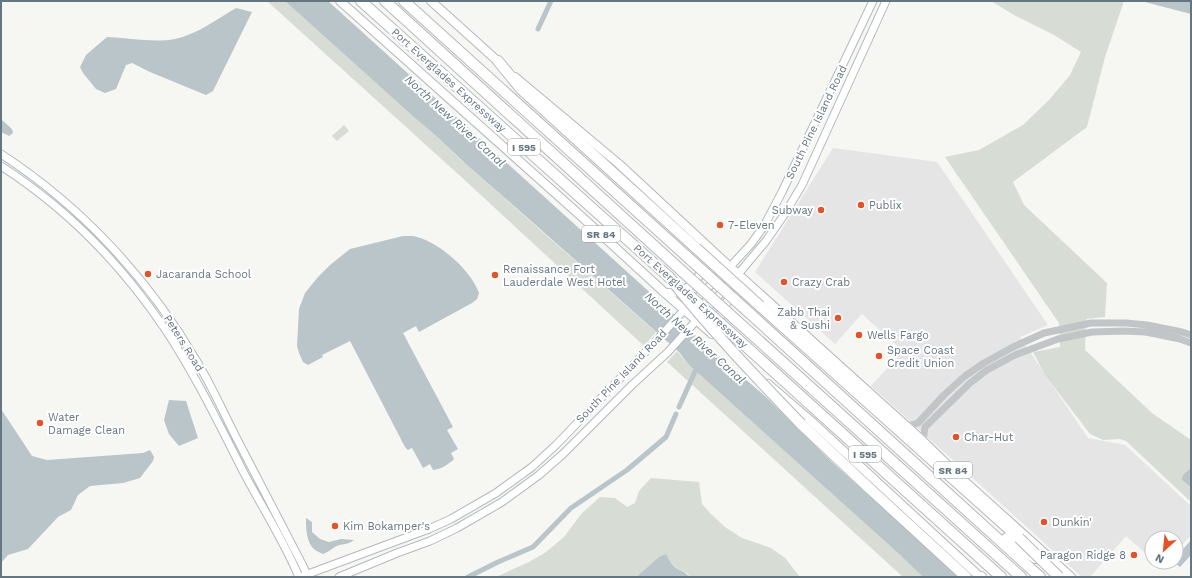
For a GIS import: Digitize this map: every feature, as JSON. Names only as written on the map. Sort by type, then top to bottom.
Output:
[{"type":"highway","name":"Port Everglades Expressway","points":[[361,1],[1001,577]]},
{"type":"highway","points":[[385,1],[1021,577]]},
{"type":"highway","name":"I 595","points":[[404,1],[1040,577]]},
{"type":"highway","points":[[498,61],[521,89],[701,245],[760,306],[1019,538],[1060,577]]},
{"type":"highway","points":[[669,278],[729,348],[801,424],[966,577]]},
{"type":"highway","points":[[958,503],[1060,577]]},
{"type":"main road","name":"SR 84","points":[[340,1],[582,217],[665,293],[681,313],[697,320],[741,362],[810,420],[980,577]]},
{"type":"main road","points":[[431,1],[498,61]]},
{"type":"main road","name":"South Pine Island Road","points":[[303,576],[451,519],[496,493],[532,467],[556,444],[656,341],[681,313],[730,267],[756,238],[782,192],[873,1]]},
{"type":"main road","name":"South Pine Island Road","points":[[339,577],[430,541],[457,528],[502,502],[539,475],[563,454],[632,385],[668,352],[739,274],[766,241],[784,215],[802,185],[886,1]]},
{"type":"main road","name":"Peters Road","points":[[1,154],[34,177],[88,222],[129,266],[164,311],[196,361],[302,564],[303,576]]},
{"type":"main road","name":"Peters Road","points":[[1,166],[29,185],[64,213],[86,234],[122,272],[161,323],[187,364],[261,504],[303,576]]},
{"type":"main road","points":[[782,192],[780,201],[784,215]]},
{"type":"main road","name":"SR 84","points":[[701,245],[739,274],[908,426],[962,479],[1071,577]]},
{"type":"main road","points":[[665,293],[677,293],[695,282],[706,266],[710,253],[701,245]]},
{"type":"main road","points":[[721,343],[719,319],[724,307],[736,294],[741,291],[759,292]]},
{"type":"street","points":[[908,426],[918,423],[947,392],[965,376],[984,363],[1013,347],[1044,333],[1091,323],[1126,323],[1147,325],[1191,335]]},
{"type":"street","points":[[924,441],[925,427],[970,383],[987,370],[1015,355],[1058,339],[1092,332],[1124,331],[1146,332],[1180,339],[1191,343]]},
{"type":"shaded area","points":[[267,1],[285,1],[430,130],[461,160],[656,332],[644,346],[469,184]]},
{"type":"shaded area","points":[[991,1],[1124,1],[1105,57],[1087,127],[1013,182],[1024,205],[1107,283],[1105,317],[1086,319],[1085,350],[1152,413],[1191,440],[1191,502],[1126,441],[1120,439],[1103,440],[1090,434],[1045,375],[1033,352],[1060,347],[1059,323],[945,157],[979,150],[1023,125],[1049,100],[1070,75],[1081,52],[1054,35],[1014,15]]},
{"type":"shaded area","points":[[344,125],[349,131],[337,141],[332,136]]},
{"type":"shaded area","points":[[833,148],[937,162],[1048,325],[1020,337],[1088,438],[1125,445],[1191,506],[1191,535],[1184,543],[1184,530],[1144,530],[1144,552],[1126,536],[1090,577],[1082,577],[871,386],[903,351],[862,314],[835,344],[755,272]]},
{"type":"shaded area","points":[[677,351],[689,365],[923,577],[903,577],[667,362]]},
{"type":"shaded area","points":[[651,478],[699,482],[702,504],[712,515],[725,527],[742,538],[771,548],[785,558],[800,577],[689,577],[688,574],[675,567],[669,561],[659,557],[636,577],[496,577],[529,562],[546,552],[564,537],[582,513],[600,497],[615,498],[627,507],[635,503],[639,491]]},
{"type":"water","name":"North New River Canal","points":[[285,1],[328,1],[666,307],[696,336],[766,397],[832,462],[959,577],[923,577],[689,365],[679,352]]},
{"type":"water","points":[[1141,1],[1191,1],[1191,14]]},
{"type":"water","points":[[236,8],[252,12],[213,91],[206,95],[132,63],[126,65],[116,89],[105,93],[96,89],[80,67],[86,55],[107,37],[150,40],[175,39],[192,34]]},
{"type":"water","points":[[1,118],[12,129],[13,133],[9,136],[1,132]]},
{"type":"water","points":[[403,236],[413,236],[432,243],[452,257],[469,275],[479,293],[477,299],[472,303],[419,332],[416,326],[403,333],[453,427],[447,430],[458,449],[451,453],[454,459],[452,461],[442,468],[433,470],[430,464],[423,468],[412,448],[408,450],[405,447],[350,341],[322,355],[323,357],[308,365],[303,362],[297,346],[299,309],[305,293],[318,277],[350,249]]},
{"type":"water","points":[[169,400],[186,401],[198,438],[179,446],[169,434],[164,420]]},
{"type":"water","points":[[1,409],[32,456],[47,460],[143,453],[150,450],[154,457],[153,461],[140,478],[123,483],[90,486],[78,495],[71,510],[58,517],[28,549],[8,555],[1,563]]},
{"type":"water","points":[[1191,468],[1191,487],[1182,480],[1183,475]]},
{"type":"water","points":[[306,518],[312,522],[312,532],[320,539],[329,542],[341,539],[354,540],[337,546],[323,554],[314,549],[310,544],[307,533]]},
{"type":"water","points":[[1191,540],[1191,555],[1184,563],[1184,548]]},
{"type":"water","points":[[666,554],[670,562],[676,568],[689,577],[636,577],[659,557]]},
{"type":"waterway","points":[[538,29],[551,1]]},
{"type":"waterway","points":[[679,407],[698,365]]},
{"type":"waterway","points":[[468,577],[533,547],[571,508],[627,470],[666,437],[676,414]]},
{"type":"place","name":"Publix","points":[[861,205]]},
{"type":"place","name":"Subway","points":[[821,210]]},
{"type":"place","name":"7-Eleven","points":[[720,225]]},
{"type":"place","name":"Jacaranda School","points":[[148,274]]},
{"type":"place","name":"Renaissance Fort Lauderdale West Hotel","points":[[495,275]]},
{"type":"place","name":"Crazy Crab","points":[[784,282]]},
{"type":"place","name":"Zabb Thai & Sushi","points":[[838,318]]},
{"type":"place","name":"Wells Fargo","points":[[859,335]]},
{"type":"place","name":"Space Coast Credit Union","points":[[879,356]]},
{"type":"place","name":"Water Damage Clean","points":[[40,423]]},
{"type":"place","name":"Char-Hut","points":[[956,437]]},
{"type":"place","name":"Dunkin'","points":[[1044,522]]},
{"type":"place","name":"Kim Bokamper's","points":[[335,526]]},
{"type":"place","name":"Paragon Ridge 8","points":[[1134,555]]}]
